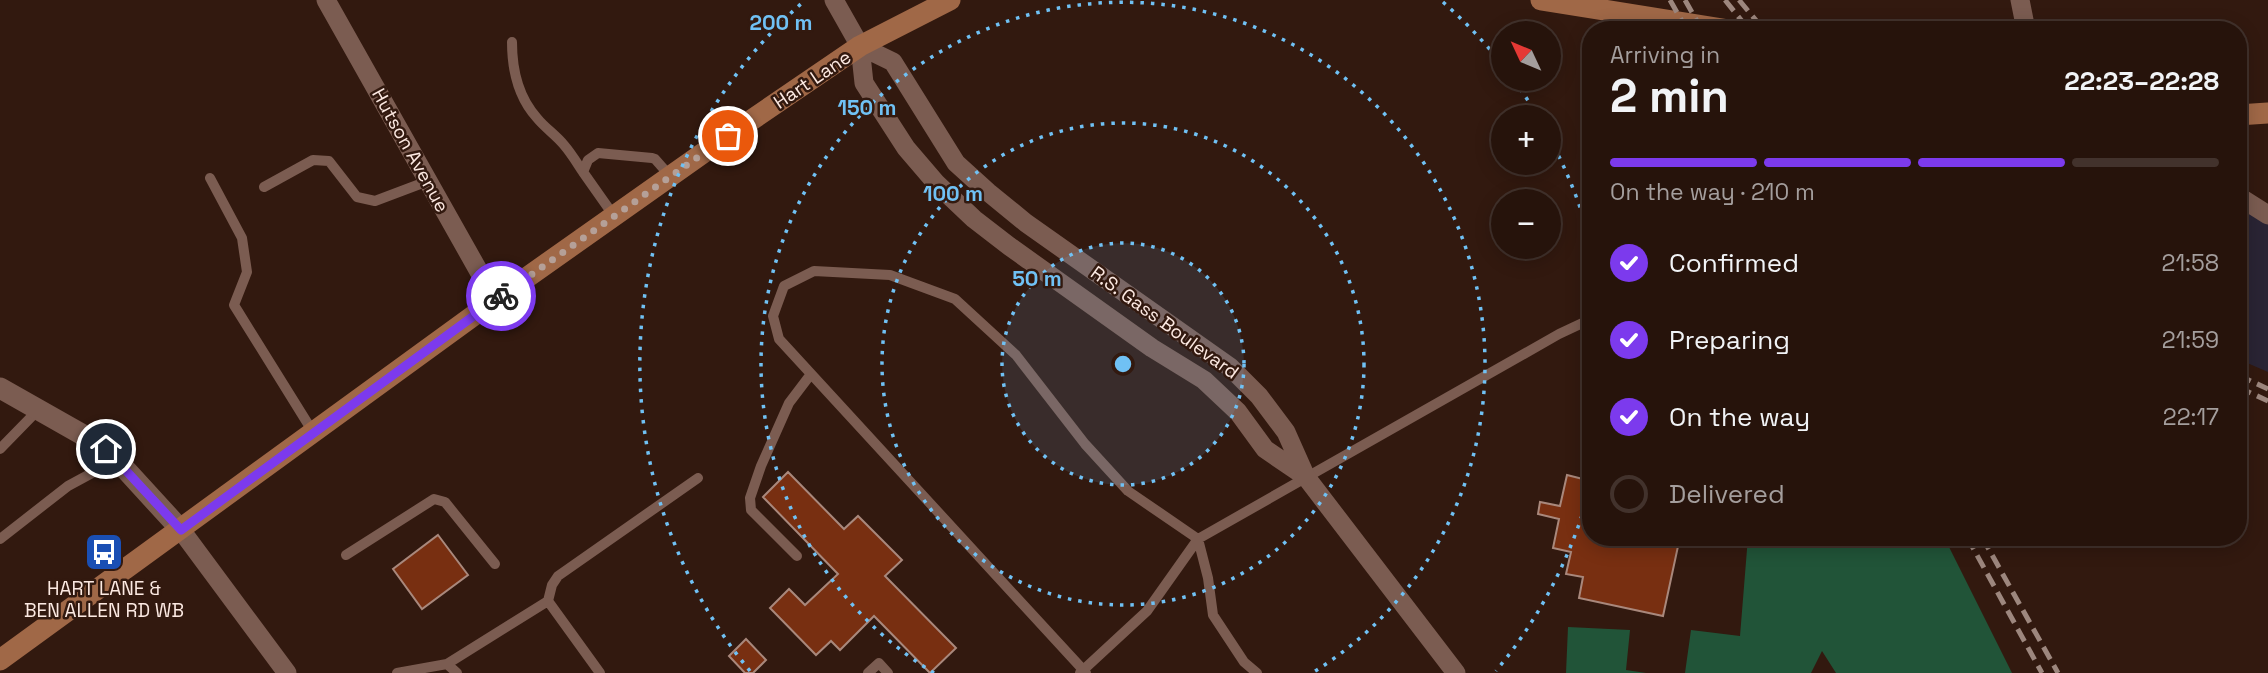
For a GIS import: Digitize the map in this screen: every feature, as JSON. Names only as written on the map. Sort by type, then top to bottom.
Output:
[{"type":"main road","name":"Hart Lane","points":[[0,660],[670,176],[860,46],[950,0]]},
{"type":"main road","points":[[1541,0],[1672,21]]},
{"type":"main road","points":[[2247,114],[2268,113]]},
{"type":"street","name":"Hutson Avenue","points":[[326,0],[495,300]]},
{"type":"street","points":[[834,0],[860,46]]},
{"type":"street","points":[[2020,0],[2024,21]]},
{"type":"street","name":"R.S. Gass Boulevard","points":[[860,46],[864,83],[906,148],[936,183],[974,219],[1009,246],[1152,348],[1204,380],[1238,412],[1265,449],[1306,477]]},
{"type":"street","name":"R.S. Gass Boulevard","points":[[860,46],[893,62],[956,163],[988,192],[1027,223],[1230,366],[1286,432],[1306,477],[1456,673]]},
{"type":"street","points":[[2247,202],[2268,215]]},
{"type":"street","points":[[0,388],[106,449],[181,530],[287,673]]},
{"type":"lane","points":[[512,42],[512,62],[518,86],[529,107],[565,146],[614,216]]},
{"type":"lane","points":[[583,172],[588,160],[598,153],[610,152],[623,157],[638,155],[655,159],[670,176]]},
{"type":"lane","points":[[264,187],[313,160],[329,161],[357,197],[375,201],[428,181]]},
{"type":"lane","points":[[210,178],[242,238],[247,272],[234,305],[313,433]]},
{"type":"lane","points":[[1257,673],[1244,662],[1213,615],[1208,578],[1198,539],[1128,491],[1084,444],[1016,355],[955,299],[890,275],[814,271],[784,286],[773,316],[779,339],[1083,672],[1147,611],[1198,539],[1582,323]]},
{"type":"lane","points":[[797,556],[751,510],[750,498],[789,403],[811,374]]},
{"type":"lane","points":[[0,449],[38,410]]},
{"type":"lane","points":[[0,539],[68,485],[116,460]]},
{"type":"lane","points":[[397,673],[447,664],[548,601],[552,585],[558,576],[698,478]]},
{"type":"lane","points":[[346,555],[434,499],[445,502],[495,564]]},
{"type":"lane","points":[[548,601],[600,673]]},
{"type":"lane","points":[[868,673],[879,663],[888,673]]},
{"type":"lane","points":[[447,664],[457,673]]},
{"type":"shaded area","points":[[2247,202],[2268,215],[2268,372],[2247,363]]},
{"type":"green space","points":[[1747,546],[1948,546],[2012,673],[1836,673],[1822,651],[1811,673],[1685,673],[1691,630],[1740,636]]},
{"type":"green space","points":[[1568,627],[1630,630],[1626,670],[1646,673],[1566,673]]},
{"type":"building","points":[[788,472],[844,529],[858,516],[902,560],[885,576],[956,648],[930,673],[874,616],[840,650],[831,641],[816,655],[770,608],[789,589],[805,605],[838,574],[763,497]]},
{"type":"building","points":[[1567,475],[1582,479],[1582,546],[1678,546],[1663,616],[1579,598],[1583,577],[1566,574],[1571,552],[1553,548],[1559,519],[1538,514],[1540,502],[1560,506]]},
{"type":"building","points":[[438,535],[468,575],[422,609],[393,569]]},
{"type":"building","points":[[746,639],[766,660],[753,673],[745,673],[729,656]]},
{"type":"railway","points":[[1670,0],[1682,21]]},
{"type":"railway","points":[[1685,0],[1697,21]]},
{"type":"railway","points":[[1725,0],[1742,21]]},
{"type":"railway","points":[[1739,0],[1756,21]]},
{"type":"railway","points":[[2247,379],[2268,389]]},
{"type":"railway","points":[[2247,391],[2268,401]]},
{"type":"railway","points":[[1972,546],[2042,673]]},
{"type":"railway","points":[[1987,546],[2058,673]]},
{"type":"way so far","points":[[501,296],[728,136]]},
{"type":"place","name":"HART LANE & BEN ALLEN RD WB","points":[[104,552]]},
{"type":"route","points":[[106,449],[181,530],[501,296]]}]
